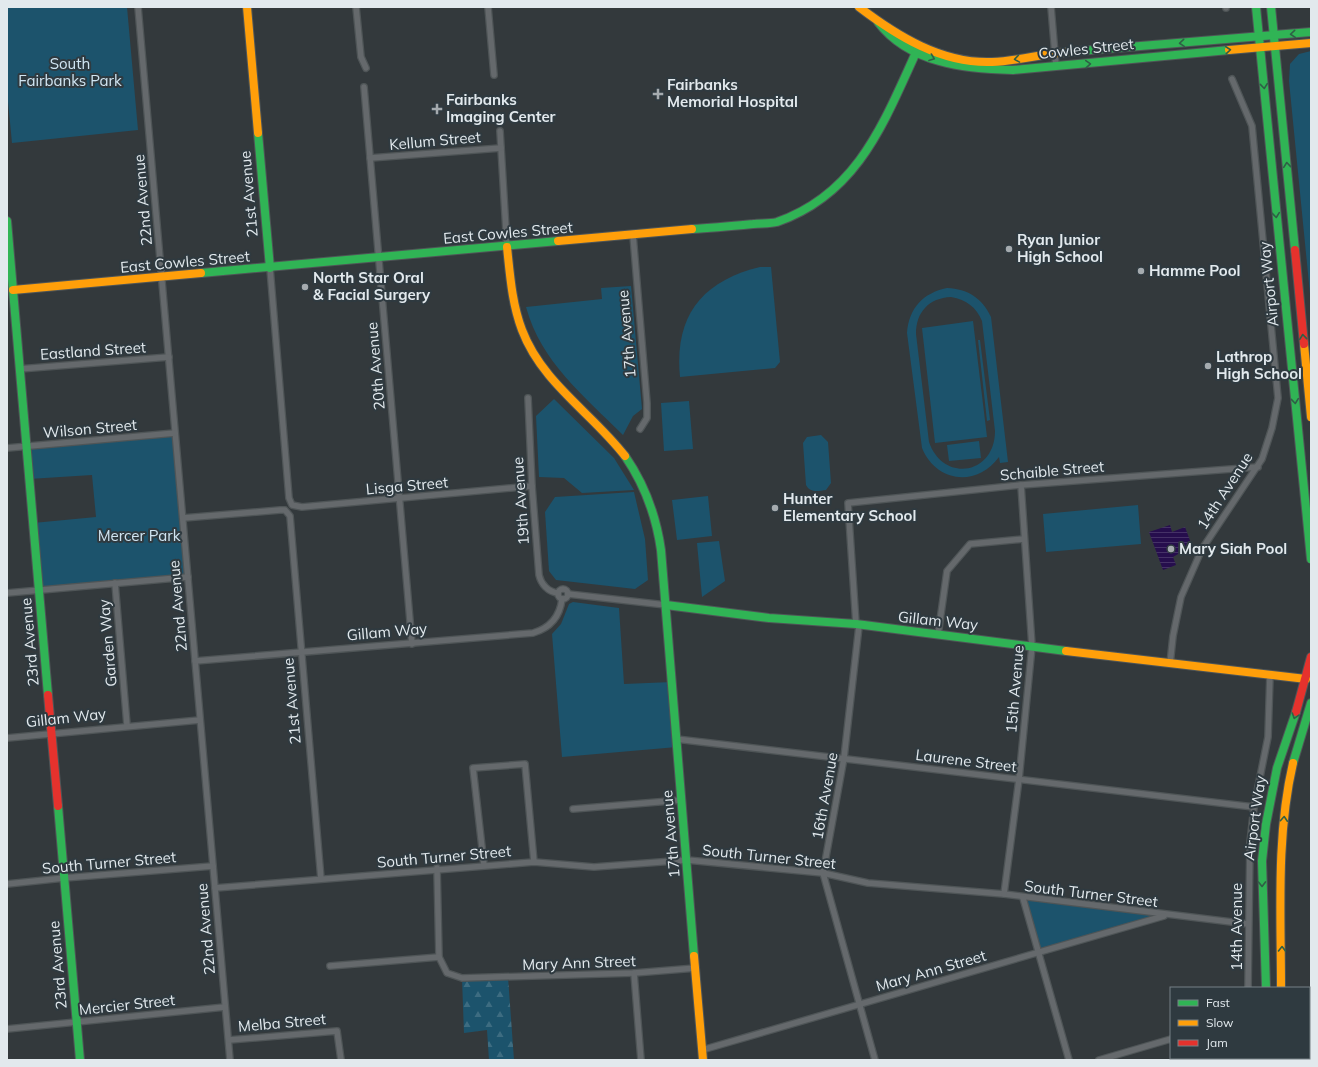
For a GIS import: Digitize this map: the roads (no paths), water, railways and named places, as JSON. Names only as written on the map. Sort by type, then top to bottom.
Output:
[{"type":"street","name":"22nd Avenue","points":[[138,7],[230,1060]]},
{"type":"street","name":"21st Avenue","points":[[247,7],[289,498]]},
{"type":"street","points":[[356,7],[361,57],[366,68]]},
{"type":"street","points":[[488,7],[494,75]]},
{"type":"street","points":[[859,7],[878,22],[918,49]]},
{"type":"street","points":[[1051,7],[1056,66]]},
{"type":"street","name":"Airport Way","points":[[1256,7],[1311,559]]},
{"type":"street","name":"Airport Way","points":[[1271,7],[1311,417]]},
{"type":"street","name":"Cowles Street","points":[[918,49],[981,62],[998,62],[1055,53],[1311,32]]},
{"type":"street","name":"Cowles Street","points":[[918,49],[945,63],[979,69],[1013,70],[1311,43]]},
{"type":"street","name":"East Cowles Street","points":[[10,291],[379,259],[776,222],[824,197],[853,170],[876,137],[918,49]]},
{"type":"street","name":"14th Avenue","points":[[1170,664],[1178,610],[1196,562],[1214,529],[1258,467],[1272,428],[1278,398],[1252,126],[1232,79]]},
{"type":"street","name":"20th Avenue","points":[[364,87],[412,644]]},
{"type":"street","points":[[500,131],[507,247]]},
{"type":"street","name":"Kellum Street","points":[[370,158],[502,148]]},
{"type":"street","name":"23rd Avenue","points":[[7,221],[10,291],[27,447],[80,1060]]},
{"type":"street","name":"17th Avenue","points":[[633,235],[647,403],[646,418],[640,429]]},
{"type":"street","name":"17th Avenue","points":[[507,247],[514,306],[527,343],[549,376],[563,393],[615,444],[644,485],[655,515],[666,605],[703,1060]]},
{"type":"street","name":"Eastland Street","points":[[19,369],[169,357]]},
{"type":"street","name":"19th Avenue","points":[[528,398],[532,486],[540,578],[547,588],[558,592]]},
{"type":"street","name":"Wilson Street","points":[[7,448],[175,433]]},
{"type":"street","name":"Schaible Street","points":[[848,503],[1021,485],[1258,467]]},
{"type":"street","name":"15th Avenue","points":[[1004,894],[1019,779],[1032,646],[1021,485]]},
{"type":"street","name":"Lisga Street","points":[[289,498],[292,505],[297,507],[532,486]]},
{"type":"street","name":"16th Avenue","points":[[848,503],[858,625],[844,758],[823,873],[875,1060]]},
{"type":"street","name":"21st Avenue","points":[[183,518],[285,510],[289,512],[291,521],[321,879]]},
{"type":"street","points":[[938,635],[947,571],[970,544],[1024,539]]},
{"type":"street","points":[[7,593],[188,577]]},
{"type":"street","name":"Garden Way","points":[[115,583],[127,725]]},
{"type":"street","points":[[563,588],[568,594],[566,598],[562,599],[558,597],[558,592],[563,588]]},
{"type":"street","name":"Gillam Way","points":[[568,594],[768,618],[858,625],[1170,664],[1308,679]]},
{"type":"street","name":"Gillam Way","points":[[195,661],[412,644],[536,632],[544,628],[554,619],[559,612],[562,599]]},
{"type":"street","name":"Airport Way","points":[[1266,987],[1262,861],[1266,824],[1276,768],[1308,679],[1311,657]]},
{"type":"street","name":"14th Avenue","points":[[1248,987],[1250,843],[1254,807],[1268,737],[1270,675]]},
{"type":"street","name":"Airport Way","points":[[1281,987],[1281,876],[1285,807],[1288,783],[1295,753],[1311,703]]},
{"type":"street","name":"Gillam Way","points":[[7,738],[127,725],[200,720]]},
{"type":"street","name":"Laurene Street","points":[[676,739],[1254,807]]},
{"type":"street","points":[[484,865],[473,768],[525,764],[534,862]]},
{"type":"street","points":[[573,808],[682,800]]},
{"type":"street","name":"South Turner Street","points":[[215,888],[437,868],[534,862],[594,867],[687,860],[823,873],[868,882],[1004,894],[1023,898],[1248,924]]},
{"type":"street","name":"South Turner Street","points":[[7,884],[213,866]]},
{"type":"street","points":[[330,966],[439,957],[437,868]]},
{"type":"street","points":[[1023,898],[1069,1060]]},
{"type":"street","name":"Mary Ann Street","points":[[702,1050],[1167,915]]},
{"type":"street","name":"Mary Ann Street","points":[[439,957],[447,973],[462,978],[634,973],[696,968]]},
{"type":"street","points":[[634,973],[641,1060]]},
{"type":"street","name":"Mercier Street","points":[[7,1029],[225,1007]]},
{"type":"street","name":"Melba Street","points":[[229,1040],[337,1031],[340,1060]]},
{"type":"street","points":[[1099,1060],[1170,1039]]},
{"type":"place","name":"Fairbanks Memorial Hospital","points":[[658,94]]},
{"type":"place","name":"Fairbanks Imaging Center","points":[[437,109]]},
{"type":"place","name":"Ryan Junior High School","points":[[1009,249]]},
{"type":"place","name":"Hamme Pool","points":[[1141,271]]},
{"type":"place","name":"North Star Oral & Facial Surgery","points":[[305,287]]},
{"type":"place","name":"Lathrop High School","points":[[1208,366]]},
{"type":"place","name":"Hunter Elementary School","points":[[775,508]]},
{"type":"place","name":"Mary Siah Pool","points":[[1171,549]]},
{"type":"park label","name":"South Fairbanks Park","points":[[70,72]]},
{"type":"park label","name":"Mercer Park","points":[[139,536]]}]
